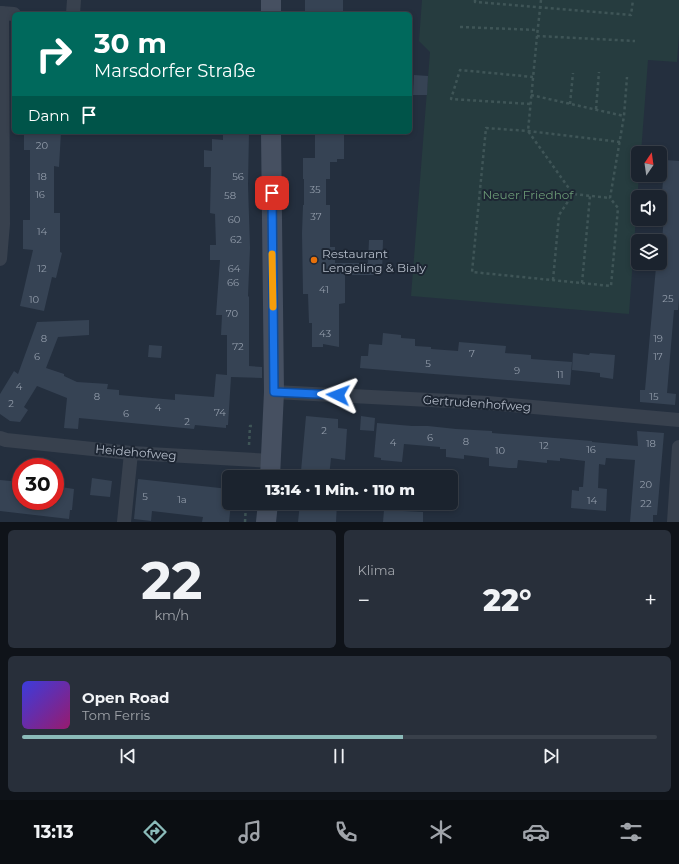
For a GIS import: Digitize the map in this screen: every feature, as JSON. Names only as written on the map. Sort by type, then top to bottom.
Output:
[{"type":"street","points":[[73,12],[74,0]]},
{"type":"street","points":[[271,0],[271,12]]},
{"type":"street","points":[[0,259],[3,224],[5,14]]},
{"type":"street","points":[[271,134],[274,392],[271,469]]},
{"type":"street","name":"Gertrudenhofweg","points":[[274,392],[488,403],[679,420]]},
{"type":"street","name":"Heidehofweg","points":[[0,438],[6,440],[271,469]]},
{"type":"street","points":[[674,519],[679,447]]},
{"type":"street","points":[[124,522],[131,453]]},
{"type":"street","points":[[266,522],[267,510]]},
{"type":"path","points":[[475,0],[475,2],[540,8],[631,14],[633,0]]},
{"type":"path","points":[[541,0],[528,131],[573,194],[610,198],[618,208],[611,286],[472,272],[486,128],[528,131],[620,142]]},
{"type":"path","points":[[460,28],[538,30]]},
{"type":"path","points":[[537,36],[635,41]]},
{"type":"path","points":[[530,104],[451,99],[460,70],[533,77]]},
{"type":"path","points":[[596,109],[599,72]]},
{"type":"path","points":[[570,104],[573,73]]},
{"type":"path","points":[[610,198],[624,116],[627,77]]},
{"type":"path","points":[[531,95],[624,116]]},
{"type":"path","points":[[553,280],[559,216],[573,194]]},
{"type":"path","points":[[582,283],[590,196]]},
{"type":"path","points":[[244,522],[245,510]]},
{"type":"green space","name":"Neuer Friedhof","points":[[422,0],[679,0],[677,62],[648,60],[642,146],[631,146],[631,182],[638,182],[638,190],[631,190],[631,226],[635,226],[635,234],[631,234],[632,270],[629,314],[411,296],[430,52],[419,41]]},
{"type":"building","points":[[305,0],[343,0],[343,12],[305,12]]},
{"type":"building","points":[[414,75],[428,76],[427,95],[413,95]]},
{"type":"building","points":[[24,134],[61,134],[59,167],[54,166],[54,213],[60,213],[60,252],[62,253],[56,278],[52,277],[44,311],[20,306],[33,250],[23,249],[23,220],[30,220],[30,150],[24,150]]},
{"type":"building","points":[[223,134],[249,134],[249,366],[262,367],[262,378],[231,377],[228,425],[226,425],[226,428],[195,425],[194,429],[79,418],[78,429],[64,428],[67,398],[37,386],[24,407],[28,410],[20,422],[10,421],[0,414],[0,394],[14,371],[18,374],[37,322],[89,320],[89,335],[58,337],[46,368],[64,374],[64,376],[77,382],[108,384],[107,389],[119,390],[119,395],[175,400],[175,394],[214,397],[216,374],[227,375],[227,335],[221,335],[222,315],[216,315],[220,260],[210,260],[210,245],[216,245],[215,214],[210,213],[211,167],[204,167],[204,150],[212,151],[212,139],[223,140]]},
{"type":"building","points":[[315,134],[344,134],[344,159],[337,159],[337,162],[330,162],[330,179],[326,179],[326,205],[330,205],[330,247],[335,247],[335,263],[368,263],[369,240],[383,240],[382,275],[345,275],[345,303],[339,304],[339,347],[323,344],[323,347],[312,347],[312,323],[309,323],[308,294],[303,294],[303,158],[315,158]]},
{"type":"building","points":[[667,160],[679,161],[679,298],[678,310],[674,310],[667,393],[676,394],[675,405],[640,402],[640,390],[645,390],[656,270],[667,270],[667,234],[663,234],[663,226],[667,226],[667,190],[662,190],[663,182],[667,182]]},
{"type":"building","points":[[383,333],[401,335],[401,338],[415,339],[415,346],[431,347],[431,349],[458,351],[459,342],[506,346],[505,353],[531,355],[531,359],[572,362],[570,385],[360,368],[361,356],[368,356],[369,344],[382,345]]},
{"type":"building","points":[[149,345],[162,346],[161,358],[148,357]]},
{"type":"building","points":[[573,353],[589,355],[590,353],[615,355],[613,379],[600,377],[600,373],[572,370]]},
{"type":"building","points":[[306,416],[338,419],[338,428],[347,429],[345,460],[331,458],[330,470],[301,470]]},
{"type":"building","points":[[361,416],[375,418],[374,431],[360,430]]},
{"type":"building","points":[[377,423],[492,431],[492,433],[638,446],[637,431],[664,433],[657,515],[653,515],[653,522],[630,522],[635,460],[606,458],[605,465],[599,464],[598,488],[607,489],[606,511],[571,508],[572,490],[579,491],[579,487],[583,487],[585,461],[560,458],[560,461],[547,460],[547,463],[518,460],[517,468],[509,468],[489,466],[489,458],[464,455],[464,459],[446,457],[446,449],[440,449],[440,447],[404,444],[402,462],[381,460],[381,458],[374,457]]},
{"type":"building","points":[[92,478],[112,481],[110,497],[90,495]]},
{"type":"building","points":[[138,479],[222,488],[222,510],[230,510],[229,522],[202,522],[203,517],[152,511],[151,521],[134,519]]},
{"type":"building","points":[[0,480],[12,481],[12,510],[64,510],[64,487],[74,489],[72,510],[70,510],[69,519],[0,511]]},
{"type":"building","points":[[299,510],[337,510],[336,522],[298,522]]},
{"type":"building","points":[[384,510],[423,512],[423,522],[383,522]]},
{"type":"slow traffic","points":[[272,254],[273,307]]},
{"type":"place","name":"Restaurant Lengeling & Bialy","points":[[314,260]]},
{"type":"route","points":[[272,193],[274,392],[338,395]]}]
